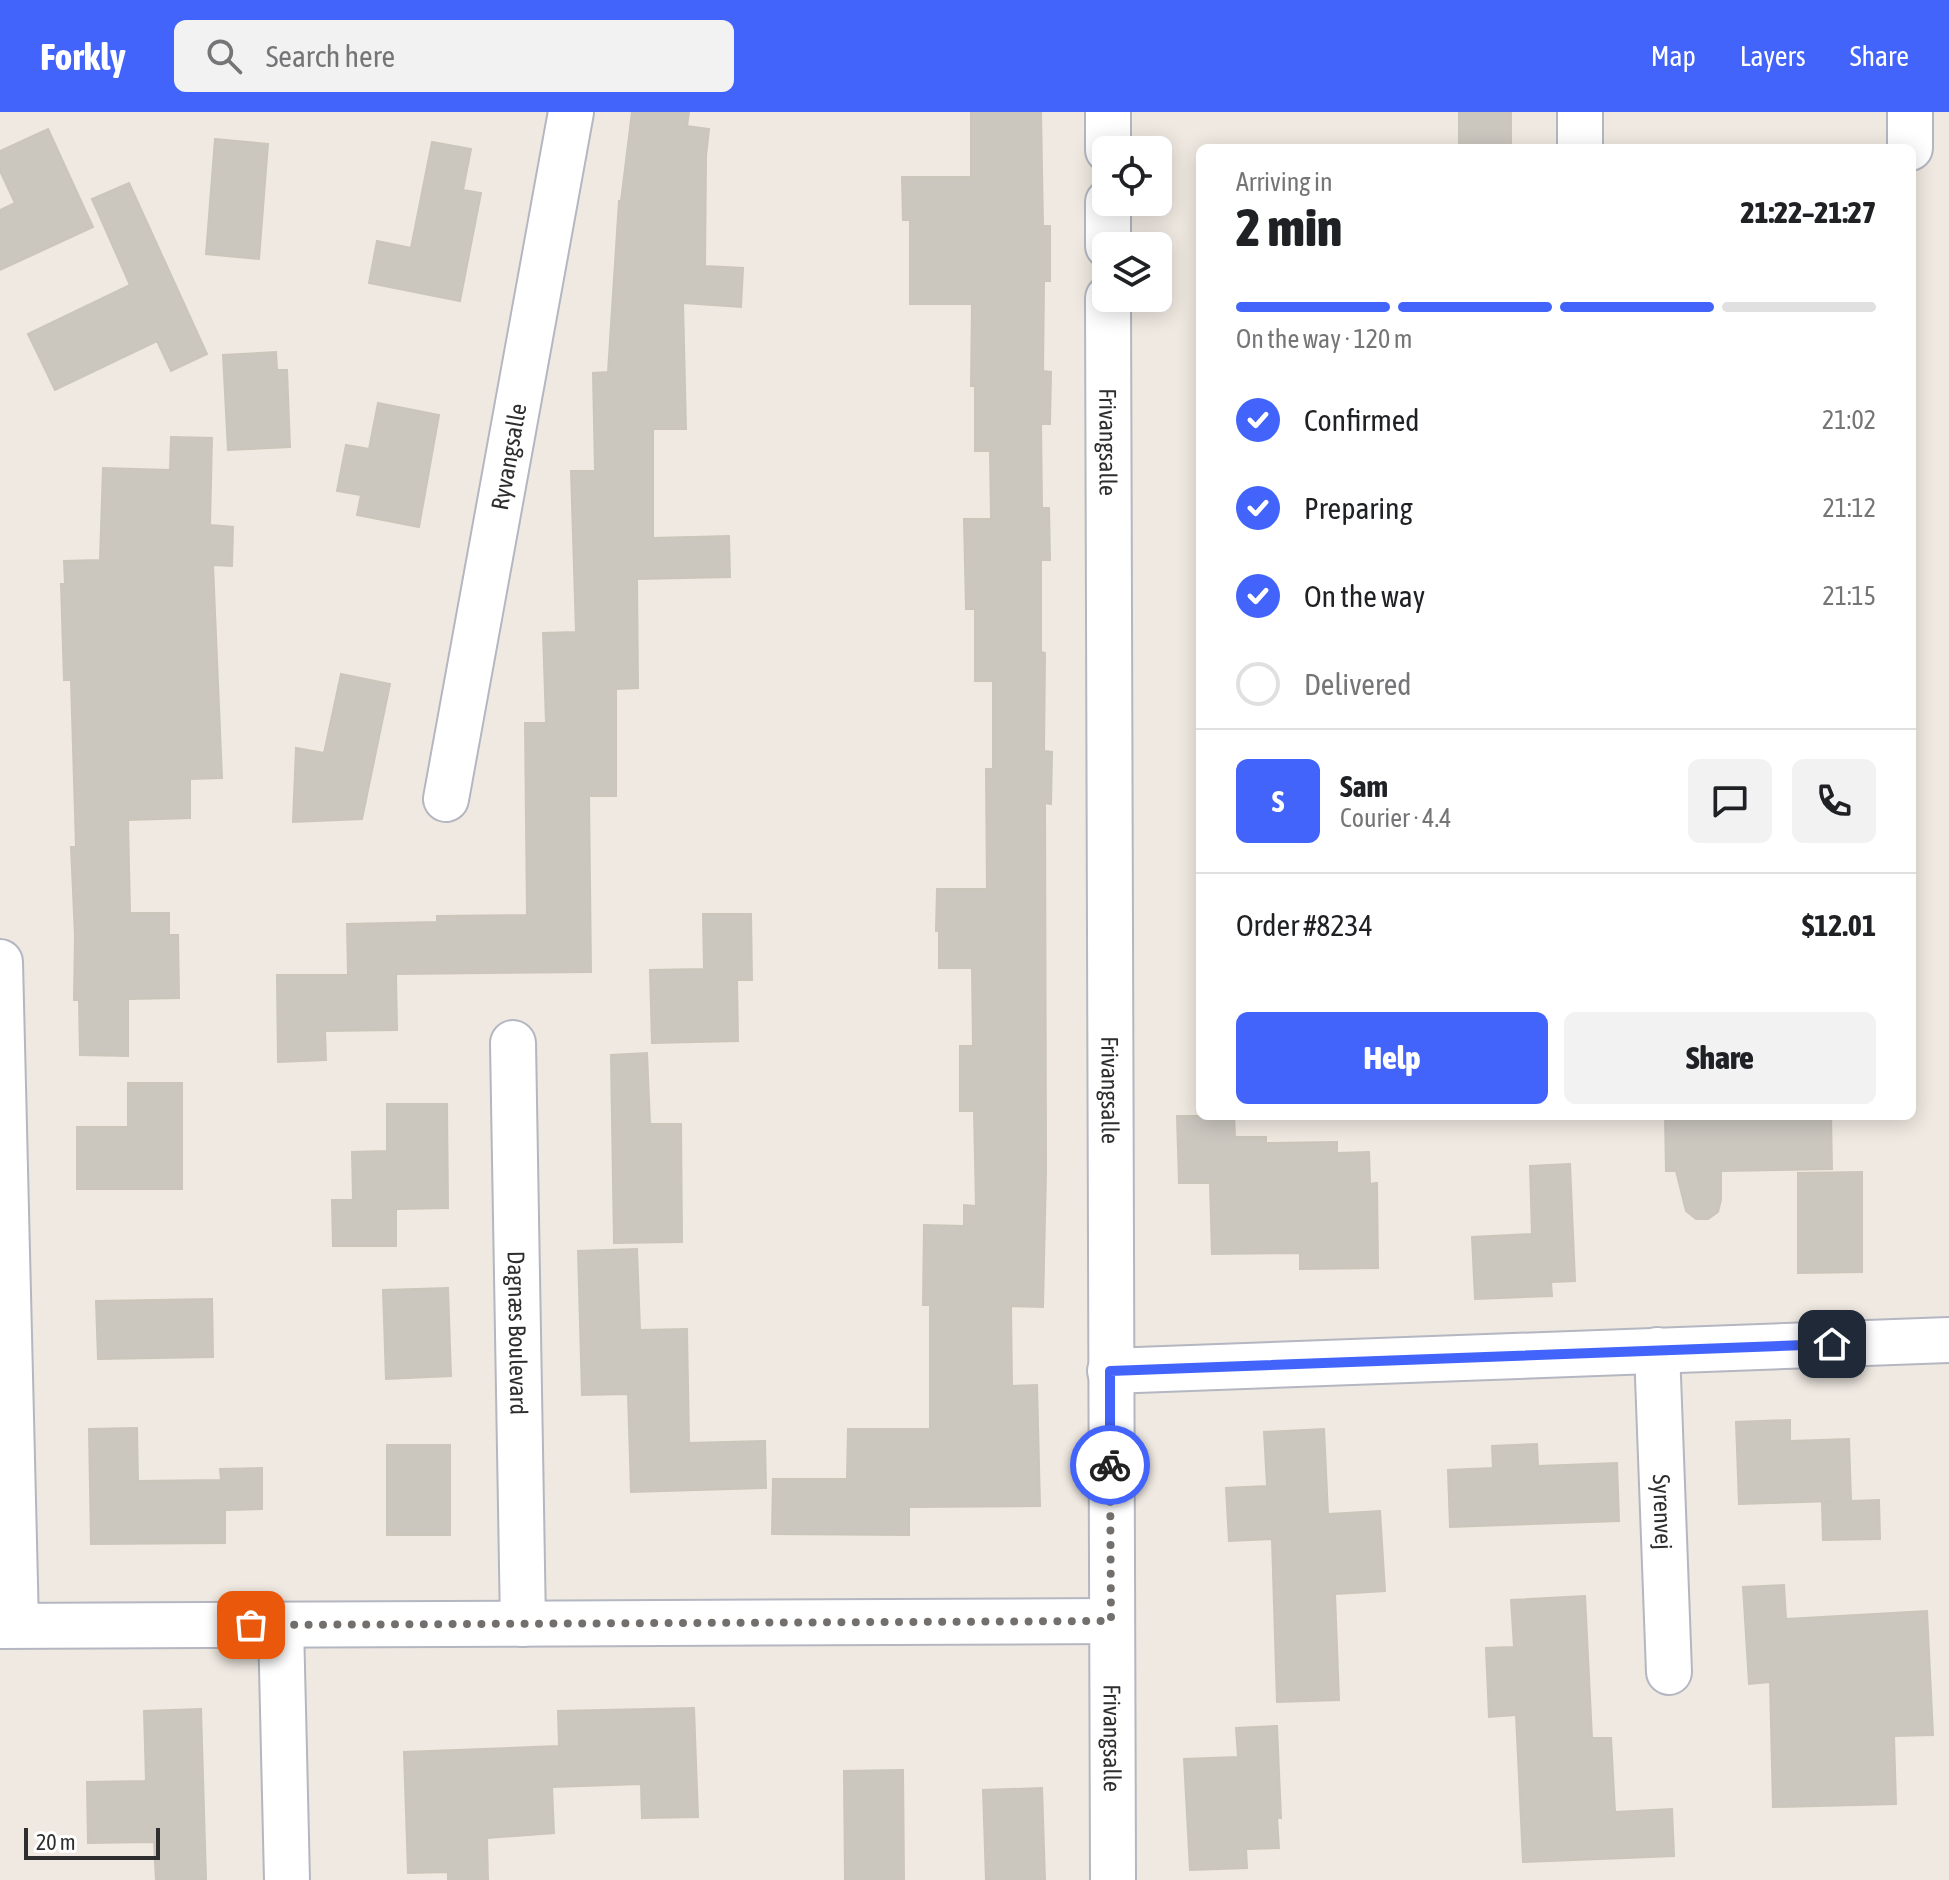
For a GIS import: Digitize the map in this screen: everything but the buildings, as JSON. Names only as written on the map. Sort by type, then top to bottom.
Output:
[{"type":"street","name":"Ryvangsalle","points":[[446,799],[571,112]]},
{"type":"street","points":[[1108,112],[1108,136]]},
{"type":"street","points":[[1580,112],[1580,144]]},
{"type":"street","points":[[1910,112],[1910,144]]},
{"type":"street","name":"Frivangsalle","points":[[1108,312],[1113,1880]]},
{"type":"street","points":[[0,962],[8,1626],[1111,1621]]},
{"type":"street","name":"Dagnæs Boulevard","points":[[513,1043],[523,1624]]},
{"type":"street","points":[[1110,1371],[1949,1340]]},
{"type":"street","name":"Syrenvej","points":[[1657,1350],[1669,1672]]},
{"type":"street","points":[[281,1625],[287,1880]]},
{"type":"way so far","points":[[251,1625],[1111,1621],[1110,1465]]},
{"type":"route","points":[[1110,1465],[1110,1371],[1832,1344]]}]
